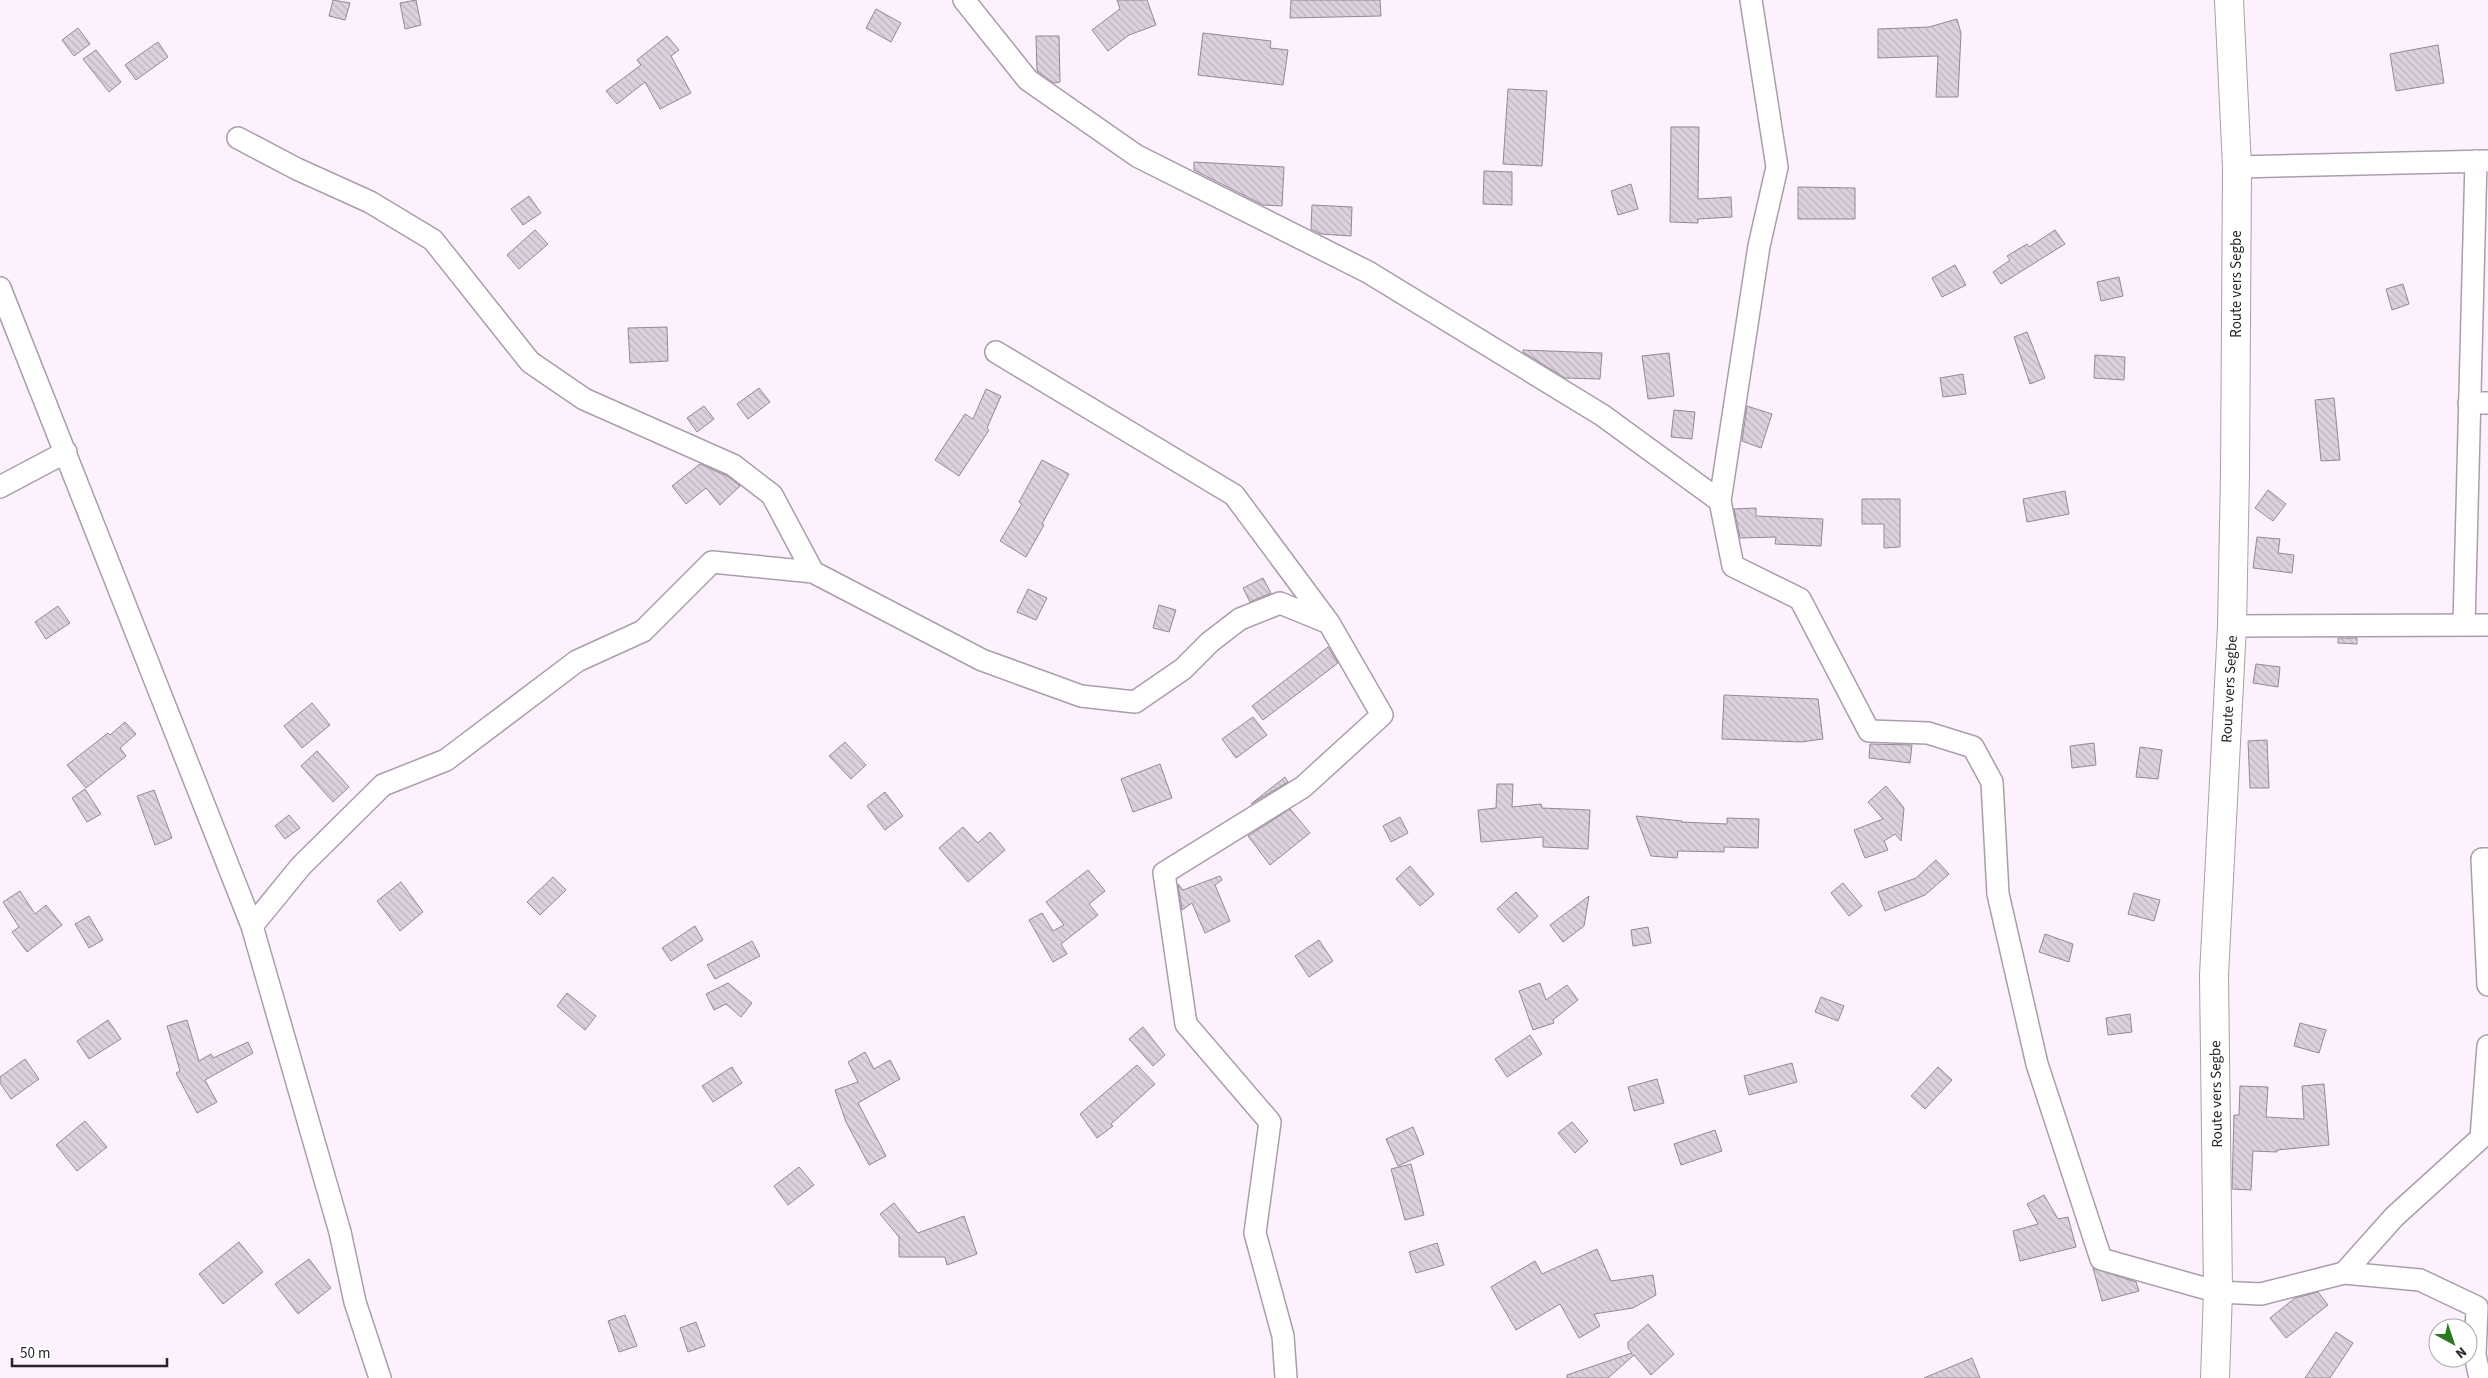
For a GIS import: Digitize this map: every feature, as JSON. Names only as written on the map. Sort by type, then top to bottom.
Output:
[{"type":"main road","name":"Route vers Segbe","points":[[2215,1378],[2218,1292],[2214,975],[2232,626],[2237,167],[2229,0]]},
{"type":"street","points":[[964,0],[1028,80],[1137,156],[1368,272],[1602,415],[1720,501]]},
{"type":"street","points":[[1751,0],[1777,167],[1759,246],[1720,501],[1733,566],[1800,599],[1869,731],[1928,733],[1973,747],[1992,782],[1998,894],[2037,1064],[2101,1260],[2218,1292],[2261,1294],[2344,1273],[2420,1280],[2477,1306],[2475,1355],[2480,1378]]},
{"type":"street","points":[[238,138],[297,169],[370,202],[433,240],[530,362],[584,399],[733,465],[772,495],[813,572]]},
{"type":"street","points":[[2237,167],[2482,161],[2479,403],[2464,625]]},
{"type":"street","points":[[0,288],[252,926],[340,1232],[355,1302],[380,1378]]},
{"type":"street","points":[[996,352],[1234,495],[1329,623],[1382,715],[1303,787],[1164,873],[1186,1024],[1270,1122],[1255,1233],[1283,1336],[1286,1378]]},
{"type":"street","points":[[0,487],[66,452]]},
{"type":"street","points":[[252,926],[300,866],[383,785],[446,760],[577,661],[643,631],[712,562],[813,572],[982,660],[1082,696],[1135,702],[1183,669],[1210,642],[1240,619],[1280,603],[1329,623]]},
{"type":"street","points":[[2232,626],[2488,625]]},
{"type":"street","points":[[2488,859],[2482,859],[2488,985]]},
{"type":"street","points":[[2344,1273],[2394,1217],[2481,1138],[2488,1046]]},
{"type":"building","points":[[333,0],[350,3],[345,20],[329,16]]},
{"type":"building","points":[[416,0],[421,25],[405,29],[400,3]]},
{"type":"building","points":[[1117,0],[1147,0],[1156,25],[1129,35],[1108,51],[1092,30],[1120,9]]},
{"type":"building","points":[[1291,0],[1380,0],[1381,16],[1290,18]]},
{"type":"building","points":[[876,9],[901,23],[891,42],[866,28]]},
{"type":"building","points":[[1957,19],[1961,33],[1958,97],[1936,97],[1938,56],[1878,58],[1878,29],[1929,27]]},
{"type":"building","points":[[78,28],[90,44],[74,56],[62,40]]},
{"type":"building","points":[[1203,33],[1271,41],[1270,48],[1288,50],[1283,85],[1198,75]]},
{"type":"building","points":[[667,36],[679,50],[671,56],[691,93],[660,109],[645,82],[617,104],[606,91],[641,65],[637,60]]},
{"type":"building","points":[[1036,36],[1059,36],[1060,82],[1054,83],[1037,71]]},
{"type":"building","points":[[158,42],[168,57],[136,80],[125,65]]},
{"type":"building","points":[[2438,45],[2444,83],[2396,91],[2390,54]]},
{"type":"building","points":[[96,50],[121,82],[109,92],[83,59]]},
{"type":"building","points":[[1508,89],[1547,91],[1542,166],[1503,164]]},
{"type":"building","points":[[1671,127],[1699,127],[1698,199],[1731,197],[1732,217],[1698,219],[1698,223],[1670,222]]},
{"type":"building","points":[[1194,162],[1284,167],[1282,206],[1263,205],[1194,170]]},
{"type":"building","points":[[1484,171],[1512,172],[1512,205],[1483,204]]},
{"type":"building","points":[[1631,184],[1638,209],[1618,215],[1611,191]]},
{"type":"building","points":[[1798,187],[1855,188],[1855,219],[1798,219]]},
{"type":"building","points":[[529,196],[541,213],[523,225],[511,209]]},
{"type":"building","points":[[1312,205],[1352,207],[1351,236],[1321,234],[1311,229]]},
{"type":"building","points":[[535,230],[548,244],[519,269],[507,255]]},
{"type":"building","points":[[2055,230],[2065,244],[2001,284],[1993,272],[2010,260],[2007,256],[2027,244],[2029,247]]},
{"type":"building","points":[[1955,265],[1966,285],[1942,297],[1932,278]]},
{"type":"building","points":[[2119,277],[2123,296],[2101,301],[2097,282]]},
{"type":"building","points":[[2403,284],[2409,304],[2392,310],[2386,289]]},
{"type":"building","points":[[667,327],[668,361],[630,363],[628,328]]},
{"type":"building","points":[[2027,332],[2045,378],[2030,384],[2014,337]]},
{"type":"building","points":[[1523,350],[1602,353],[1600,379],[1565,378],[1523,352]]},
{"type":"building","points":[[1669,353],[1674,396],[1648,399],[1642,356]]},
{"type":"building","points":[[2095,355],[2125,357],[2124,380],[2094,378]]},
{"type":"building","points":[[1963,374],[1966,394],[1943,397],[1940,378]]},
{"type":"building","points":[[759,388],[770,402],[748,419],[737,404]]},
{"type":"building","points":[[986,389],[1001,396],[987,428],[989,430],[959,476],[935,460],[965,414],[973,419]]},
{"type":"building","points":[[2334,398],[2340,460],[2321,461],[2315,400]]},
{"type":"building","points":[[704,406],[714,419],[697,432],[687,418]]},
{"type":"building","points":[[1747,406],[1772,414],[1761,448],[1742,441]]},
{"type":"building","points":[[1674,410],[1695,412],[1692,439],[1671,437]]},
{"type":"building","points":[[1042,460],[1069,474],[1026,557],[1000,541],[1022,504],[1019,502]]},
{"type":"building","points":[[700,464],[727,476],[740,486],[720,505],[706,488],[686,504],[672,486]]},
{"type":"building","points":[[2268,490],[2286,504],[2273,521],[2255,508]]},
{"type":"building","points":[[2065,491],[2069,514],[2027,522],[2023,499]]},
{"type":"building","points":[[1862,499],[1900,499],[1900,547],[1884,548],[1884,524],[1862,524]]},
{"type":"building","points":[[1756,508],[1756,516],[1823,519],[1821,546],[1775,544],[1776,537],[1740,538],[1734,509]]},
{"type":"building","points":[[2257,537],[2280,539],[2278,553],[2294,555],[2292,573],[2253,568]]},
{"type":"building","points":[[1263,578],[1271,593],[1250,602],[1243,588]]},
{"type":"building","points":[[1028,589],[1047,598],[1036,620],[1017,612]]},
{"type":"building","points":[[1159,605],[1176,610],[1169,632],[1153,628]]},
{"type":"building","points":[[58,606],[70,623],[46,639],[35,622]]},
{"type":"building","points":[[2338,638],[2357,638],[2357,644],[2338,643]]},
{"type":"building","points":[[1328,647],[1338,663],[1263,720],[1252,706]]},
{"type":"building","points":[[2256,664],[2280,667],[2278,687],[2253,683]]},
{"type":"building","points":[[1724,695],[1818,699],[1823,739],[1801,742],[1722,739]]},
{"type":"building","points":[[312,703],[330,725],[302,748],[284,726]]},
{"type":"building","points":[[1253,717],[1267,735],[1236,758],[1222,739]]},
{"type":"building","points":[[125,722],[136,734],[120,748],[126,756],[86,788],[67,765],[108,733],[110,735]]},
{"type":"building","points":[[2267,740],[2269,788],[2250,788],[2248,741]]},
{"type":"building","points":[[845,742],[866,765],[851,779],[829,756]]},
{"type":"building","points":[[2094,743],[2096,765],[2072,768],[2070,746]]},
{"type":"building","points":[[1870,744],[1912,745],[1910,763],[1869,758]]},
{"type":"building","points":[[2140,747],[2162,750],[2158,779],[2136,777]]},
{"type":"building","points":[[317,751],[349,787],[333,802],[301,766]]},
{"type":"building","points":[[1160,764],[1172,798],[1133,812],[1121,779]]},
{"type":"building","points":[[1285,777],[1288,782],[1251,804]]},
{"type":"building","points":[[1497,784],[1513,784],[1512,807],[1541,804],[1542,808],[1590,810],[1588,849],[1543,847],[1543,837],[1481,842],[1478,810],[1496,808]]},
{"type":"building","points":[[1886,786],[1904,808],[1901,841],[1895,834],[1884,841],[1888,850],[1865,858],[1854,830],[1883,819],[1868,802]]},
{"type":"building","points":[[85,789],[101,814],[87,822],[72,798]]},
{"type":"building","points":[[154,790],[172,838],[155,845],[137,796]]},
{"type":"building","points":[[885,792],[903,816],[885,830],[867,806]]},
{"type":"building","points":[[1290,809],[1310,833],[1270,865],[1248,836]]},
{"type":"building","points":[[289,815],[300,828],[285,839],[275,826]]},
{"type":"building","points":[[1636,816],[1681,822],[1727,824],[1727,818],[1759,819],[1758,848],[1724,847],[1724,852],[1678,851],[1677,858],[1651,856]]},
{"type":"building","points":[[1400,817],[1408,833],[1391,842],[1383,826]]},
{"type":"building","points":[[963,827],[978,843],[990,832],[1005,850],[968,882],[939,848]]},
{"type":"building","points":[[1936,860],[1949,874],[1925,895],[1885,911],[1878,892],[1916,878]]},
{"type":"building","points":[[1410,866],[1434,894],[1420,906],[1396,879]]},
{"type":"building","points":[[1088,870],[1105,891],[1089,904],[1098,915],[1061,944],[1067,954],[1053,962],[1029,920],[1042,913],[1053,931],[1064,925],[1046,902]]},
{"type":"building","points":[[1220,876],[1222,880],[1215,885],[1230,921],[1205,933],[1192,903],[1182,910],[1178,884],[1183,890]]},
{"type":"building","points":[[553,877],[566,890],[540,915],[527,902]]},
{"type":"building","points":[[401,882],[423,912],[400,931],[377,901]]},
{"type":"building","points":[[1843,883],[1862,906],[1849,916],[1831,893]]},
{"type":"building","points":[[20,891],[35,914],[46,905],[62,925],[27,952],[12,932],[19,927],[3,902]]},
{"type":"building","points":[[1516,892],[1538,916],[1519,933],[1497,909]]},
{"type":"building","points":[[2134,893],[2160,900],[2154,921],[2128,914]]},
{"type":"building","points":[[1589,896],[1584,926],[1563,942],[1550,925]]},
{"type":"building","points":[[89,916],[103,940],[89,948],[75,924]]},
{"type":"building","points":[[695,926],[703,940],[671,961],[662,948]]},
{"type":"building","points":[[1648,927],[1651,943],[1633,946],[1631,930]]},
{"type":"building","points":[[2045,934],[2073,944],[2069,962],[2039,952]]},
{"type":"building","points":[[1319,940],[1333,961],[1309,977],[1295,956]]},
{"type":"building","points":[[752,941],[760,956],[715,979],[707,965]]},
{"type":"building","points":[[728,983],[752,1003],[741,1017],[726,1004],[714,1010],[706,994]]},
{"type":"building","points":[[1540,983],[1546,1000],[1567,985],[1578,1000],[1553,1020],[1554,1023],[1533,1030],[1519,991]]},
{"type":"building","points":[[567,993],[596,1016],[585,1030],[557,1006]]},
{"type":"building","points":[[1821,997],[1844,1006],[1838,1021],[1815,1012]]},
{"type":"building","points":[[2130,1014],[2132,1032],[2108,1035],[2106,1018]]},
{"type":"building","points":[[108,1020],[121,1039],[89,1059],[77,1041]]},
{"type":"building","points":[[187,1020],[199,1061],[211,1054],[213,1058],[248,1042],[253,1053],[205,1080],[217,1102],[197,1113],[176,1073],[180,1071],[167,1026]]},
{"type":"building","points":[[2300,1023],[2326,1030],[2319,1053],[2294,1046]]},
{"type":"building","points":[[1143,1027],[1165,1055],[1153,1066],[1129,1039]]},
{"type":"building","points":[[1530,1035],[1542,1054],[1507,1077],[1495,1059]]},
{"type":"building","points":[[865,1052],[874,1069],[890,1060],[900,1079],[858,1103],[886,1156],[869,1165],[846,1122],[835,1090],[858,1082],[848,1062]]},
{"type":"building","points":[[25,1059],[39,1079],[11,1099],[0,1083],[0,1077]]},
{"type":"building","points":[[1792,1063],[1797,1082],[1749,1095],[1744,1076]]},
{"type":"building","points":[[1137,1065],[1155,1084],[1111,1124],[1113,1126],[1097,1138],[1080,1114]]},
{"type":"building","points":[[732,1067],[742,1083],[713,1102],[702,1086]]},
{"type":"building","points":[[1938,1067],[1952,1080],[1925,1109],[1911,1096]]},
{"type":"building","points":[[1657,1079],[1664,1103],[1634,1111],[1628,1087]]},
{"type":"building","points":[[2324,1084],[2329,1145],[2277,1150],[2277,1152],[2253,1151],[2251,1190],[2232,1189],[2234,1115],[2239,1115],[2240,1086],[2268,1087],[2266,1117],[2304,1119],[2302,1086]]},
{"type":"building","points":[[85,1121],[107,1147],[77,1171],[56,1145]]},
{"type":"building","points":[[1572,1122],[1588,1141],[1575,1153],[1558,1133]]},
{"type":"building","points":[[1413,1127],[1424,1154],[1398,1166],[1386,1139]]},
{"type":"building","points":[[1715,1130],[1722,1151],[1681,1165],[1674,1144]]},
{"type":"building","points":[[1411,1164],[1424,1215],[1405,1220],[1391,1169]]},
{"type":"building","points":[[799,1167],[814,1185],[788,1205],[774,1186]]},
{"type":"building","points":[[2044,1195],[2058,1219],[2068,1217],[2076,1247],[2020,1261],[2013,1231],[2038,1224],[2027,1204]]},
{"type":"building","points":[[894,1203],[918,1233],[964,1216],[977,1254],[947,1265],[945,1257],[899,1257],[899,1237],[880,1214]]},
{"type":"building","points":[[239,1242],[263,1272],[223,1304],[199,1274]]},
{"type":"building","points":[[1437,1243],[1444,1265],[1416,1273],[1409,1252]]},
{"type":"building","points":[[1597,1249],[1611,1281],[1653,1275],[1656,1295],[1633,1308],[1594,1314],[1600,1326],[1579,1338],[1560,1304],[1516,1330],[1491,1287],[1535,1261],[1542,1274]]},
{"type":"building","points":[[309,1259],[331,1288],[298,1314],[275,1284]]},
{"type":"building","points":[[2093,1268],[2136,1282],[2139,1291],[2102,1301]]},
{"type":"building","points":[[2318,1292],[2328,1305],[2286,1338],[2270,1318],[2295,1298]]},
{"type":"building","points":[[625,1315],[637,1346],[619,1352],[608,1321]]},
{"type":"building","points":[[696,1322],[705,1346],[688,1352],[680,1328]]},
{"type":"building","points":[[1648,1324],[1674,1354],[1651,1375],[1634,1355],[1608,1378],[1567,1378],[1567,1375],[1632,1353],[1628,1348],[1628,1342]]},
{"type":"building","points":[[2336,1332],[2353,1343],[2330,1378],[2305,1378]]},
{"type":"building","points":[[1972,1358],[1980,1378],[1924,1378]]}]
